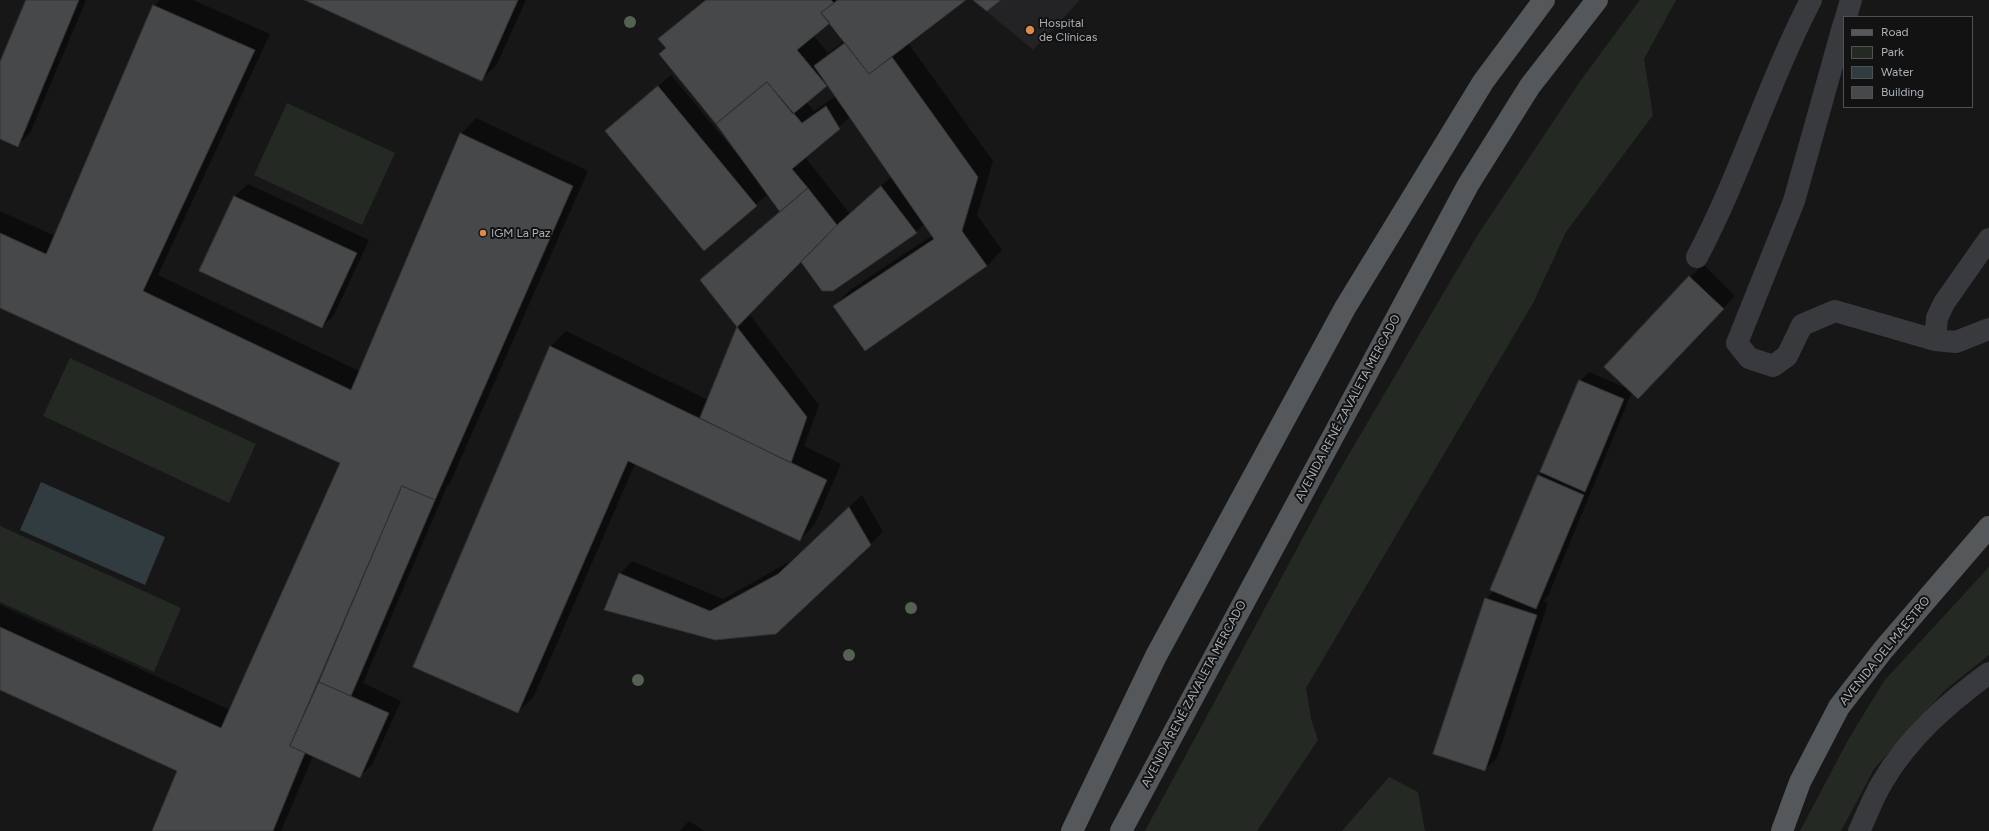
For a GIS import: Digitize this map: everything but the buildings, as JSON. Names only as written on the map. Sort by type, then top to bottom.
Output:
[{"type":"main road","points":[[1072,831],[1156,656],[1346,308],[1483,82],[1544,0]]},
{"type":"main road","name":"AVENIDA RENÉ ZAVALETA MERCADO","points":[[1120,831],[1468,185],[1530,86],[1597,0]]},
{"type":"main road","name":"AVENIDA DEL MAESTRO","points":[[1782,831],[1800,782],[1839,707],[1883,650],[1989,527]]},
{"type":"street","points":[[1697,257],[1713,226],[1797,27],[1811,0]]},
{"type":"street","points":[[1846,16],[1851,0]]},
{"type":"street","points":[[1843,27],[1794,201],[1737,343],[1749,358],[1772,366],[1787,356],[1802,325],[1835,311],[1935,340],[1956,342],[1989,329]]},
{"type":"street","points":[[1935,340],[1937,318],[1944,303],[1989,239]]},
{"type":"street","points":[[1859,831],[1883,781],[1920,731],[1963,692],[1989,673]]},
{"type":"shaded area","name":"Hospital de Clínicas","points":[[973,0],[1080,0],[1033,50]]},
{"type":"green space","points":[[1640,0],[1676,0],[1644,59],[1653,115],[1566,232],[1533,303],[1306,688],[1311,719],[1318,740],[1257,831],[1145,831],[1335,478],[1477,236],[1581,80]]},
{"type":"green space","points":[[287,103],[395,153],[362,225],[254,175]]},
{"type":"green space","points":[[70,358],[256,444],[229,503],[43,416]]},
{"type":"green space","points":[[0,526],[181,608],[154,672],[0,602]]},
{"type":"green space","points":[[1989,567],[1989,655],[1945,690],[1874,769],[1841,831],[1800,831],[1848,740],[1884,681]]},
{"type":"green space","points":[[1389,777],[1418,792],[1425,831],[1342,831]]},
{"type":"water","points":[[41,482],[165,537],[145,585],[20,530]]},
{"type":"place","name":"Hospital de Clínicas","points":[[1030,30]]},
{"type":"place","name":"IGM La Paz","points":[[483,233]]}]
